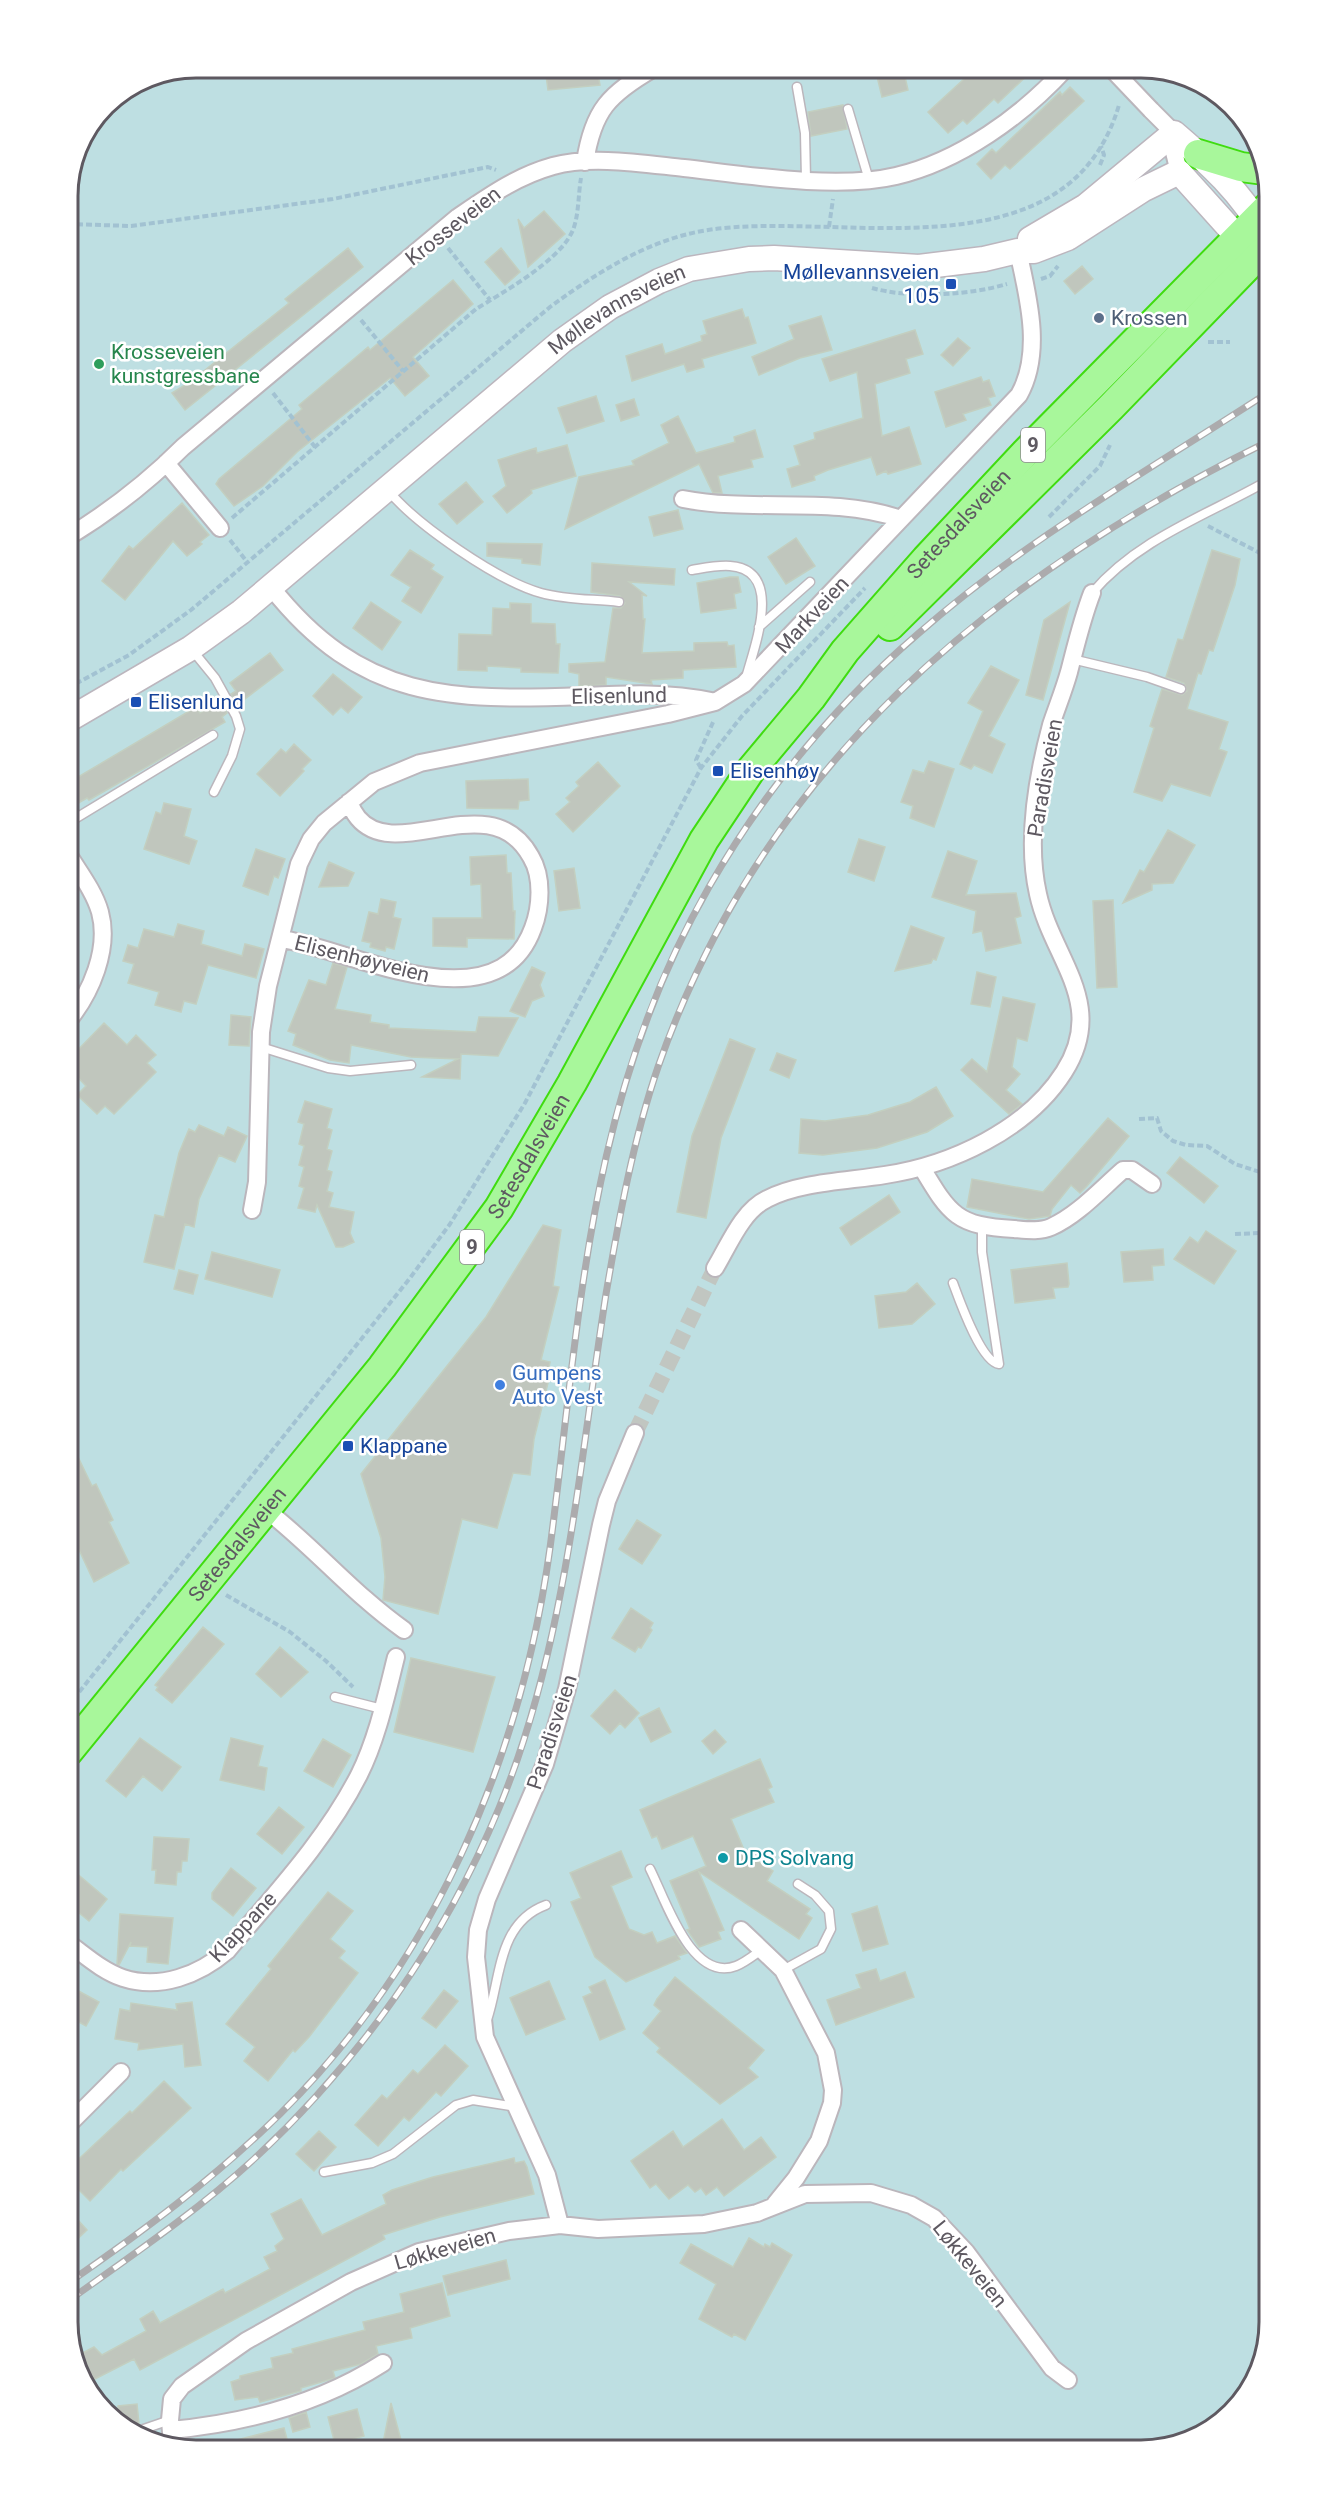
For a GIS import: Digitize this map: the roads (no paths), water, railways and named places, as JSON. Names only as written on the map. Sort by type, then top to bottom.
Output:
[{"type":"highway","points":[[1189,163],[1256,169]]},
{"type":"highway","name":"Setesdalsveien","points":[[78,1735],[382,1367],[499,1208],[561,1103],[704,840],[750,771],[811,698],[845,651],[934,551],[1026,452],[1255,220]]},
{"type":"highway","name":"Setesdalsveien","points":[[811,698],[857,658],[1075,443],[1259,254]]},
{"type":"main road","points":[[1018,251],[1030,238],[1086,207],[1173,133],[1189,163],[1223,178],[1255,220]]},
{"type":"main road","name":"Møllevannsveien","points":[[78,714],[191,648],[271,587],[587,321],[638,291],[679,273],[749,259],[919,267],[984,259],[1018,251],[1034,251],[1056,244],[1189,163]]},
{"type":"street","points":[[585,162],[591,132],[603,107],[616,94],[639,78]]},
{"type":"street","name":"Krosseveien","points":[[78,530],[108,510],[166,463],[438,235],[504,185],[555,165],[585,162],[656,165],[806,179],[869,180],[897,176],[925,167],[979,140],[1057,78]]},
{"type":"street","points":[[1121,78],[1173,133]]},
{"type":"street","name":"Markveien","points":[[715,702],[744,684],[1005,412],[1026,382],[1033,347],[1018,251]]},
{"type":"street","points":[[166,463],[220,528]]},
{"type":"street","points":[[683,500],[716,505],[861,509],[901,519]]},
{"type":"street","name":"Elisenlund","points":[[271,587],[292,613],[330,646],[386,678],[427,692],[472,698],[655,693],[715,702]]},
{"type":"street","name":"Paradisveien","points":[[715,1268],[742,1222],[767,1199],[827,1183],[922,1168],[976,1146],[1013,1123],[1050,1091],[1076,1051],[1081,1029],[1081,1007],[1076,982],[1038,896],[1033,840],[1045,750],[1080,624],[1092,593]]},
{"type":"street","name":"Elisenhøyveien","points":[[252,1210],[258,1182],[261,1047],[268,986],[273,962],[282,939],[299,864],[311,839],[324,823],[374,782],[420,763],[668,714],[715,702]]},
{"type":"street","name":"Elisenhøyveien","points":[[282,939],[405,972],[454,979],[478,976],[501,967],[519,954],[528,942],[538,907],[538,877],[533,860],[523,843],[512,833],[459,823],[393,834],[368,826],[358,818],[349,802]]},
{"type":"street","points":[[78,870],[92,892],[100,911],[102,930],[92,981],[78,1004]]},
{"type":"street","points":[[922,1168],[940,1200],[958,1217],[982,1227],[1048,1228],[1079,1208],[1123,1170],[1132,1170],[1152,1184]]},
{"type":"street","name":"Paradisveien","points":[[560,2225],[547,2175],[496,2066],[484,2029],[477,1985],[478,1930],[487,1899],[545,1764],[570,1677],[607,1501],[635,1433]]},
{"type":"street","points":[[265,1509],[373,1608],[404,1630]]},
{"type":"street","name":"Klappane","points":[[78,1950],[99,1966],[123,1978],[147,1982],[192,1975],[212,1964],[227,1951],[342,1805],[371,1748],[396,1658]]},
{"type":"street","name":"Løkkeveien","points":[[741,1929],[760,1951],[783,1970],[826,2053],[833,2090],[829,2115],[819,2141],[796,2178],[774,2204]]},
{"type":"street","points":[[78,2115],[121,2072]]},
{"type":"street","name":"Løkkeveien","points":[[171,2432],[172,2399],[190,2380],[246,2341],[351,2282],[419,2252],[509,2231],[560,2225],[598,2229],[704,2224],[757,2213],[774,2204],[805,2194],[871,2193],[911,2205],[934,2218],[972,2260],[1052,2368],[1068,2380]]},
{"type":"street","points":[[171,2432],[230,2421],[302,2403],[350,2385],[383,2363]]},
{"type":"lane","points":[[797,87],[805,134],[806,179]]},
{"type":"lane","points":[[848,109],[869,180]]},
{"type":"lane","name":"Paradisveien","points":[[1092,593],[1112,570],[1134,553],[1259,485]]},
{"type":"lane","points":[[387,489],[405,510],[436,535],[515,582],[550,595],[619,602]]},
{"type":"lane","points":[[692,570],[728,565],[745,570],[760,586],[762,598],[759,627],[744,684]]},
{"type":"lane","points":[[759,627],[810,582]]},
{"type":"lane","points":[[191,648],[202,659],[214,678],[236,716],[240,729],[232,756],[214,792]]},
{"type":"lane","points":[[1071,659],[1148,677],[1181,689]]},
{"type":"lane","points":[[78,818],[213,735]]},
{"type":"lane","points":[[261,1047],[328,1068],[361,1071],[411,1065]]},
{"type":"lane","points":[[953,1283],[977,1339],[991,1361],[999,1364],[982,1252],[982,1227]]},
{"type":"lane","points":[[335,1697],[382,1709]]},
{"type":"lane","points":[[650,1869],[686,1944],[697,1957],[720,1967],[736,1967],[760,1951]]},
{"type":"lane","points":[[783,1970],[821,1950],[831,1929],[829,1911],[814,1895],[798,1884]]},
{"type":"lane","points":[[484,2029],[509,1937],[528,1914],[546,1905]]},
{"type":"lane","points":[[324,2172],[372,2163],[393,2154],[456,2105],[473,2100],[517,2107]]},
{"type":"lane","points":[[154,2432],[171,2432]]},
{"type":"tunnel","points":[[635,1433],[715,1268]]},
{"type":"railway","points":[[78,2276],[150,2224],[230,2160],[280,2114],[334,2055],[383,1992],[425,1924],[462,1854],[492,1780],[517,1705],[536,1627],[550,1548],[582,1291],[595,1209],[613,1127],[637,1047],[668,967],[730,851],[777,783],[803,751],[858,690],[919,633],[960,599],[1045,536],[1259,398]]},
{"type":"railway","points":[[78,2294],[163,2233],[232,2178],[292,2122],[329,2082],[395,1997],[425,1952],[477,1857],[499,1808],[522,1746],[555,1620],[568,1555],[611,1265],[641,1123],[658,1067],[703,959],[759,861],[824,773],[899,692],[981,620],[1071,554],[1167,495],[1259,446]]},
{"type":"place","name":"Møllevannsveien 105","points":[[951,284]]},
{"type":"place","name":"Krossen","points":[[1099,318]]},
{"type":"place","name":"Krosseveien kunstgressbane","points":[[99,364]]},
{"type":"place","name":"Elisenlund","points":[[136,702]]},
{"type":"place","name":"Elisenhøy","points":[[718,771]]},
{"type":"place","name":"Gumpens Auto Vest","points":[[500,1385]]},
{"type":"place","name":"Klappane","points":[[348,1446]]},
{"type":"place","name":"DPS Solvang","points":[[723,1858]]}]
